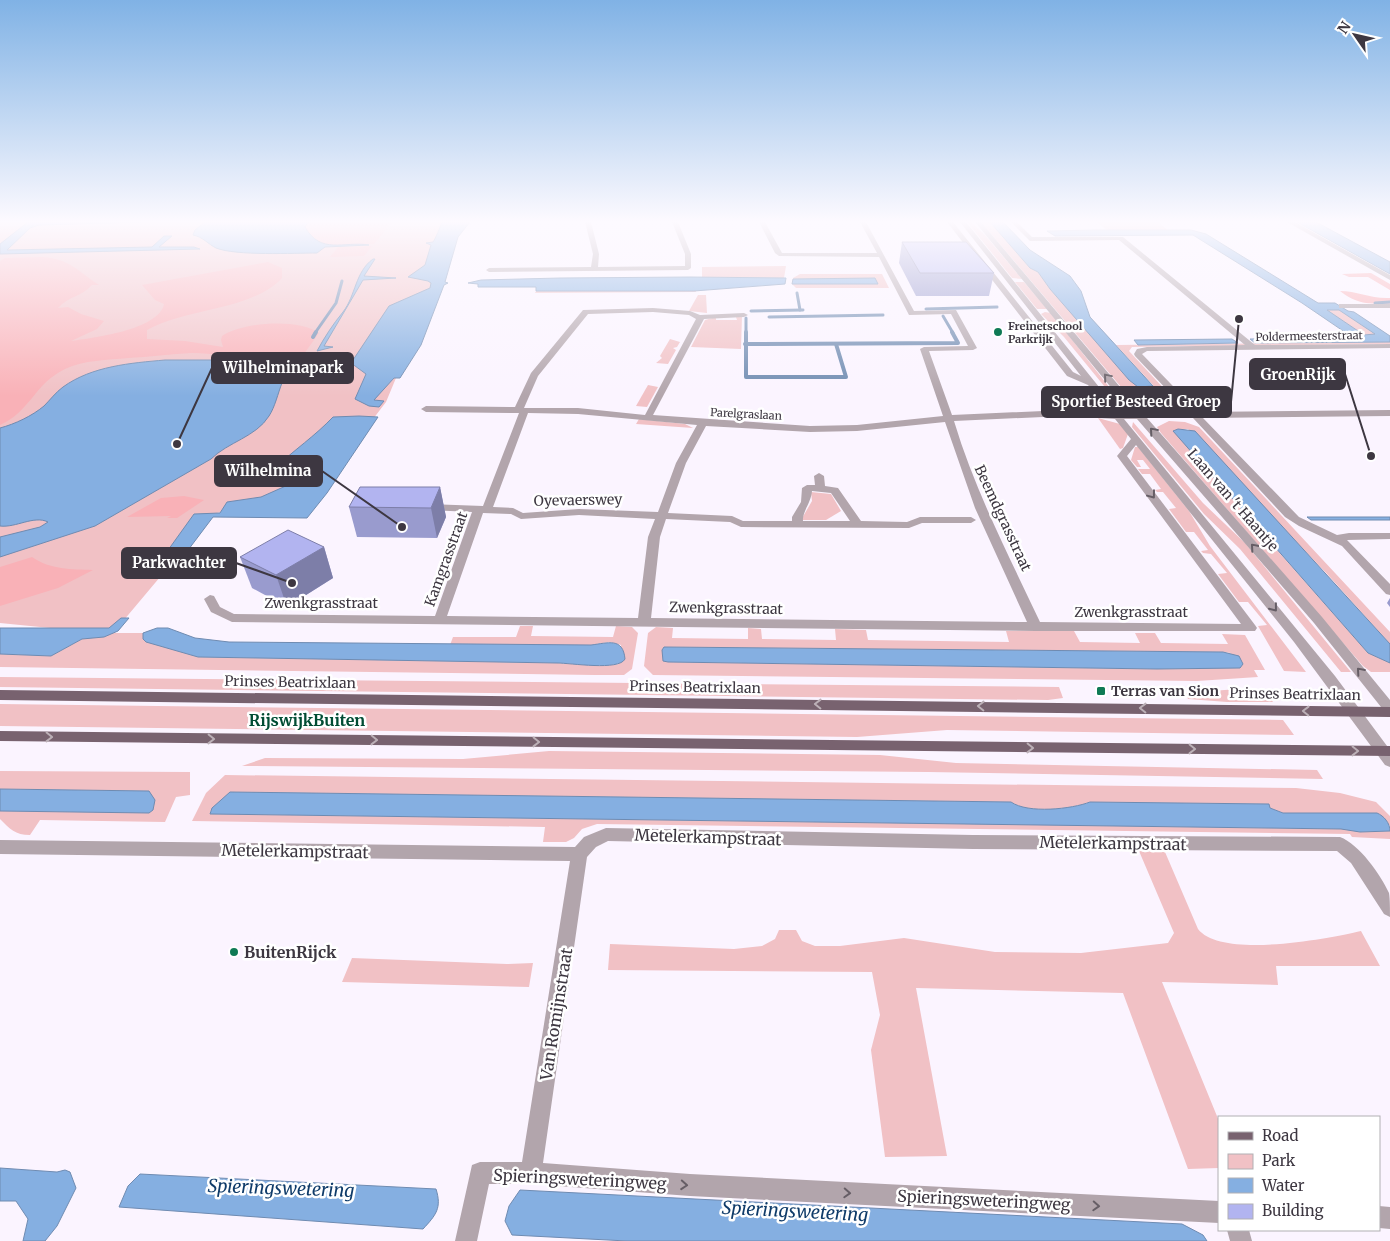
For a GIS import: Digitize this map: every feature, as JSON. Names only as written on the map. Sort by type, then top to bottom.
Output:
[{"type":"main road","name":"Prinses Beatrixlaan","points":[[0,694],[1354,712],[1390,710]]},
{"type":"main road","points":[[0,736],[1388,754]]},
{"type":"street","name":"Beemdgrasstraat","points":[[895,280],[912,313],[953,312],[973,348],[924,349],[937,376],[946,420],[986,520],[1036,627]]},
{"type":"street","points":[[995,280],[1070,374],[1093,384]]},
{"type":"street","points":[[1011,280],[1027,280]]},
{"type":"street","points":[[1011,280],[1136,439],[1229,550],[1388,754]]},
{"type":"street","name":"Laan van 't Haantje","points":[[1027,280],[1138,414],[1318,620],[1390,710]]},
{"type":"street","points":[[1171,280],[1253,348]]},
{"type":"street","points":[[1342,306],[1390,306]]},
{"type":"street","name":"Kamgrasstraat","points":[[440,619],[485,508],[534,375],[586,312],[653,310],[690,313],[699,317],[744,315]]},
{"type":"street","points":[[1024,318],[1035,311],[1054,312]]},
{"type":"street","points":[[648,417],[700,319],[699,317]]},
{"type":"street","name":"Poldermeesterstraat","points":[[1140,351],[1146,349],[1390,346]]},
{"type":"street","name":"Laan van 't Haantje","points":[[1140,351],[1138,354],[1289,515],[1308,528],[1338,538]]},
{"type":"street","name":"Parelgraslaan","points":[[426,409],[578,411],[703,423],[837,428],[1065,413],[1390,413]]},
{"type":"street","points":[[644,622],[654,536],[660,515],[681,463],[703,423]]},
{"type":"street","name":"Zwenkgrasstraat","points":[[210,599],[215,609],[232,618],[1251,628],[1122,456],[1136,439]]},
{"type":"street","points":[[819,476],[820,490]]},
{"type":"street","points":[[798,525],[797,516],[806,502],[807,488],[834,490],[858,525]]},
{"type":"street","name":"Oyevaerswey","points":[[418,506],[485,508],[500,515],[513,511],[521,516],[590,514],[732,519],[741,524],[909,525],[920,520],[971,520]]},
{"type":"street","points":[[826,525],[848,511]]},
{"type":"street","points":[[1338,538],[1349,536],[1390,536]]},
{"type":"street","points":[[1338,538],[1346,544],[1390,591]]},
{"type":"street","name":"Metelerkampstraat","points":[[0,847],[579,854],[590,842],[606,834],[790,840],[1340,844],[1357,858],[1390,910]]},
{"type":"street","name":"Van Romijnstraat","points":[[531,1173],[579,854]]},
{"type":"street","name":"Spieringsweteringweg","points":[[466,1241],[480,1173],[531,1173],[690,1185],[1218,1212]]},
{"type":"green space","points":[[0,280],[437,280],[386,402],[322,486],[213,514],[113,633],[143,633],[143,639],[198,657],[557,663],[602,666],[619,664],[621,645],[609,642],[591,645],[450,645],[453,637],[516,637],[520,626],[533,626],[531,636],[613,637],[616,626],[632,627],[638,633],[632,669],[624,675],[0,667],[0,654],[51,656],[82,639],[111,634],[0,623]]},
{"type":"green space","points":[[793,280],[885,280],[889,288],[796,288],[792,284]]},
{"type":"green space","points":[[1030,280],[1044,280],[1138,387],[1150,387],[1153,385],[1116,345],[1390,342],[1390,344],[1132,347],[1129,351],[1168,393],[1127,394]]},
{"type":"green space","points":[[1015,282],[1024,282],[1047,309],[1037,309]]},
{"type":"green space","points":[[696,290],[696,292],[535,293],[536,291]]},
{"type":"green space","points":[[698,295],[706,295],[707,313],[689,311]]},
{"type":"green space","points":[[1327,310],[1339,310],[1376,335],[1364,335]]},
{"type":"green space","points":[[1045,312],[1051,313],[1124,406],[1118,403],[1064,337],[1041,314]]},
{"type":"green space","points":[[742,316],[741,349],[691,347],[705,320],[716,317],[716,320],[737,320],[736,317]]},
{"type":"green space","points":[[670,339],[680,342],[677,347],[673,348],[676,350],[668,364],[656,363],[662,358],[660,356]]},
{"type":"green space","points":[[648,385],[658,387],[647,407],[636,406]]},
{"type":"green space","points":[[1098,418],[1120,424],[1128,434],[1123,448],[1120,449]]},
{"type":"green space","points":[[639,419],[685,424],[693,428],[636,424]]},
{"type":"green space","points":[[1169,421],[1185,422],[1199,427],[1390,632],[1390,644],[1328,575],[1188,429],[1174,430],[1368,653],[1390,663],[1390,672],[1371,672],[1363,666],[1161,433],[1157,427]]},
{"type":"green space","points":[[1133,422],[1203,503],[1245,543],[1351,672],[1341,672],[1240,549],[1204,514],[1132,427]]},
{"type":"green space","points":[[1135,447],[1138,447],[1189,511],[1210,546],[1306,672],[1284,671],[1258,626],[1267,625],[1248,602],[1239,602],[1218,574],[1227,573],[1211,554],[1201,551],[1208,550],[1194,532],[1186,532],[1169,509],[1176,508],[1163,492],[1155,490],[1161,489],[1150,474],[1142,474],[1138,469],[1150,469],[1143,460],[1137,460],[1141,467],[1137,467],[1131,460]]},
{"type":"green space","points":[[811,492],[831,494],[841,511],[826,520],[801,520],[812,501]]},
{"type":"green space","points":[[656,627],[673,628],[672,638],[748,639],[748,628],[761,629],[762,639],[836,640],[835,629],[866,630],[868,640],[1009,642],[1006,631],[1074,631],[1080,642],[1140,643],[1135,633],[1155,633],[1161,643],[1228,644],[1222,634],[1245,635],[1265,670],[1254,670],[1258,677],[1197,681],[653,675],[644,666],[648,633]],"holes":[[[664,647],[1231,653],[1202,669],[1157,669],[668,662]]]},
{"type":"green space","points":[[0,677],[1059,687],[1063,698],[1048,700],[0,687]]},
{"type":"green space","points":[[1238,689],[1264,690],[1273,702],[1227,702],[1188,699],[1185,693]]},
{"type":"green space","points":[[0,704],[1283,720],[1294,735],[947,730],[857,737],[0,726]]},
{"type":"green space","points":[[549,751],[880,755],[956,763],[1317,770],[1323,779],[928,772],[242,766],[265,758],[463,759]]},
{"type":"green space","points":[[0,771],[190,772],[190,795],[176,797],[165,822],[40,820],[30,835],[25,835],[13,831],[7,826],[0,819],[0,811],[149,812],[149,791],[0,789]]},
{"type":"green space","points":[[225,775],[1296,788],[1340,793],[1376,802],[1390,816],[1390,826],[1377,813],[1283,813],[1270,808],[1269,804],[1090,802],[1072,807],[1038,809],[1018,806],[1011,802],[230,792],[210,814],[1352,829],[1360,832],[1390,831],[1390,839],[1352,837],[1350,834],[597,824],[582,829],[574,838],[566,842],[543,842],[545,827],[192,821],[206,793]]},
{"type":"green space","points":[[1139,851],[1165,852],[1198,929],[1210,938],[1228,943],[1251,945],[1275,944],[1301,942],[1361,931],[1380,966],[1276,966],[1278,985],[1162,982],[1218,1119],[1218,1168],[1188,1169],[1123,993],[916,988],[947,1156],[885,1157],[871,1050],[880,1015],[872,972],[608,970],[610,944],[734,949],[762,946],[775,939],[779,930],[796,930],[802,941],[815,946],[840,946],[904,938],[995,952],[1081,953],[1168,943],[1174,933]]},
{"type":"green space","points":[[352,958],[507,964],[533,963],[529,987],[342,982]]},
{"type":"shaded area","points":[[0,280],[92,280],[99,285],[92,285],[58,308],[68,307],[81,314],[104,321],[97,329],[71,341],[124,331],[150,320],[159,313],[164,304],[155,300],[142,285],[170,280],[280,280],[270,289],[254,297],[181,317],[147,330],[147,339],[185,341],[223,347],[222,336],[231,331],[270,324],[298,325],[319,333],[301,358],[286,368],[204,353],[104,360],[72,366],[46,382],[19,412],[0,425]]},
{"type":"shaded area","points":[[1373,280],[1383,280],[1390,284],[1390,290]]},
{"type":"shaded area","points":[[1340,291],[1390,298],[1390,304],[1357,301]]},
{"type":"shaded area","points":[[184,496],[204,500],[177,518],[167,518],[171,516],[127,517],[161,498]]},
{"type":"shaded area","points":[[32,557],[54,567],[93,570],[58,588],[0,606],[0,567]]},
{"type":"water","points":[[358,280],[364,280],[324,346],[333,347],[317,351],[329,331],[351,298]]},
{"type":"water","points":[[423,280],[446,280],[445,282],[448,283],[444,285],[421,345],[400,378],[394,378],[374,400],[384,401],[379,407],[369,406],[355,399],[366,374],[351,363],[389,306],[430,288],[431,283]]},
{"type":"water","points":[[481,280],[786,280],[785,284],[694,291],[536,291],[536,287],[478,287],[478,284],[468,283]]},
{"type":"water","points":[[793,280],[876,280],[878,284],[792,284]]},
{"type":"water","points":[[1044,280],[1073,280],[1081,291],[1090,317],[1153,386],[1138,387],[1129,380]]},
{"type":"water","points":[[1265,280],[1281,280],[1318,303],[1335,303],[1348,311],[1354,312],[1390,336],[1390,342],[1255,343],[1250,339],[1352,337]],"holes":[[[1327,310],[1339,310],[1375,334],[1364,335]]]},
{"type":"water","points":[[1232,339],[1238,343],[1138,345],[1134,340]]},
{"type":"water","points":[[165,360],[218,360],[257,364],[282,383],[273,408],[263,423],[257,429],[225,448],[211,459],[95,526],[0,557],[0,537],[40,527],[48,522],[37,520],[0,526],[0,428],[34,413],[63,387],[86,374],[112,367]]},
{"type":"water","points":[[333,417],[378,417],[327,493],[307,518],[213,517],[170,574],[153,577],[153,571],[194,514],[220,513],[227,502],[261,497],[288,485],[285,476],[275,468]]},
{"type":"water","points":[[1178,429],[1195,431],[1390,644],[1390,663],[1368,653],[1173,431]]},
{"type":"water","points":[[1307,517],[1390,517],[1390,520],[1311,520]]},
{"type":"water","points":[[121,618],[129,618],[118,631],[104,637],[82,639],[51,656],[0,654],[0,628],[109,628]]},
{"type":"water","points":[[157,628],[168,628],[195,638],[229,642],[591,645],[614,643],[621,647],[625,659],[621,663],[614,665],[594,666],[557,663],[198,657],[146,642],[143,639],[143,633]]},
{"type":"water","points":[[664,647],[1223,652],[1239,656],[1243,664],[1240,668],[1157,669],[668,662],[663,661],[662,650]]},
{"type":"water","points":[[0,789],[149,791],[155,800],[153,810],[149,813],[0,811]]},
{"type":"water","points":[[230,792],[1011,802],[1019,806],[1039,809],[1072,807],[1090,802],[1269,804],[1270,808],[1283,813],[1377,813],[1386,820],[1390,831],[210,814],[212,808]]},
{"type":"water","points":[[0,1168],[57,1172],[65,1170],[70,1172],[76,1188],[57,1226],[45,1241],[23,1241],[28,1219],[16,1201],[0,1201]]},
{"type":"water","name":"Spieringswetering","points":[[140,1174],[436,1189],[438,1206],[437,1211],[423,1229],[119,1207],[128,1186]]},
{"type":"water","name":"Spieringswetering","points":[[520,1190],[1182,1224],[1203,1235],[1207,1241],[627,1241],[512,1235],[505,1221],[509,1206]]},
{"type":"building","points":[[360,487],[440,487],[431,508],[349,507]]},
{"type":"building","points":[[288,530],[324,547],[276,575],[240,557]]},
{"type":"waterway","points":[[315,333],[336,303],[342,281]]},
{"type":"waterway","points":[[797,293],[800,310]]},
{"type":"waterway","points":[[1375,303],[1390,302]]},
{"type":"waterway","points":[[926,309],[997,307]]},
{"type":"waterway","points":[[751,311],[803,310]]},
{"type":"waterway","points":[[769,317],[883,315]]},
{"type":"waterway","points":[[943,316],[953,333]]},
{"type":"waterway","points":[[746,318],[746,344]]},
{"type":"waterway","points":[[313,337],[316,332]]},
{"type":"waterway","points":[[746,344],[958,343],[952,332]]},
{"type":"waterway","points":[[746,344],[746,377],[846,377],[836,344]]},
{"type":"place","name":"Sportief Besteed Groep","points":[[1239,319]]},
{"type":"place","name":"Freinetschool Parkrijk","points":[[998,332]]},
{"type":"place","name":"Wilhelminapark","points":[[177,444]]},
{"type":"place","name":"GroenRijk","points":[[1371,456]]},
{"type":"place","name":"Wilhelmina","points":[[402,527]]},
{"type":"place","name":"Parkwachter","points":[[292,583]]},
{"type":"place","name":"Terras van Sion","points":[[1101,691]]},
{"type":"place","name":"BuitenRijck","points":[[234,952]]},
{"type":"district","name":"RijswijkBuiten","points":[[307,720]]}]
